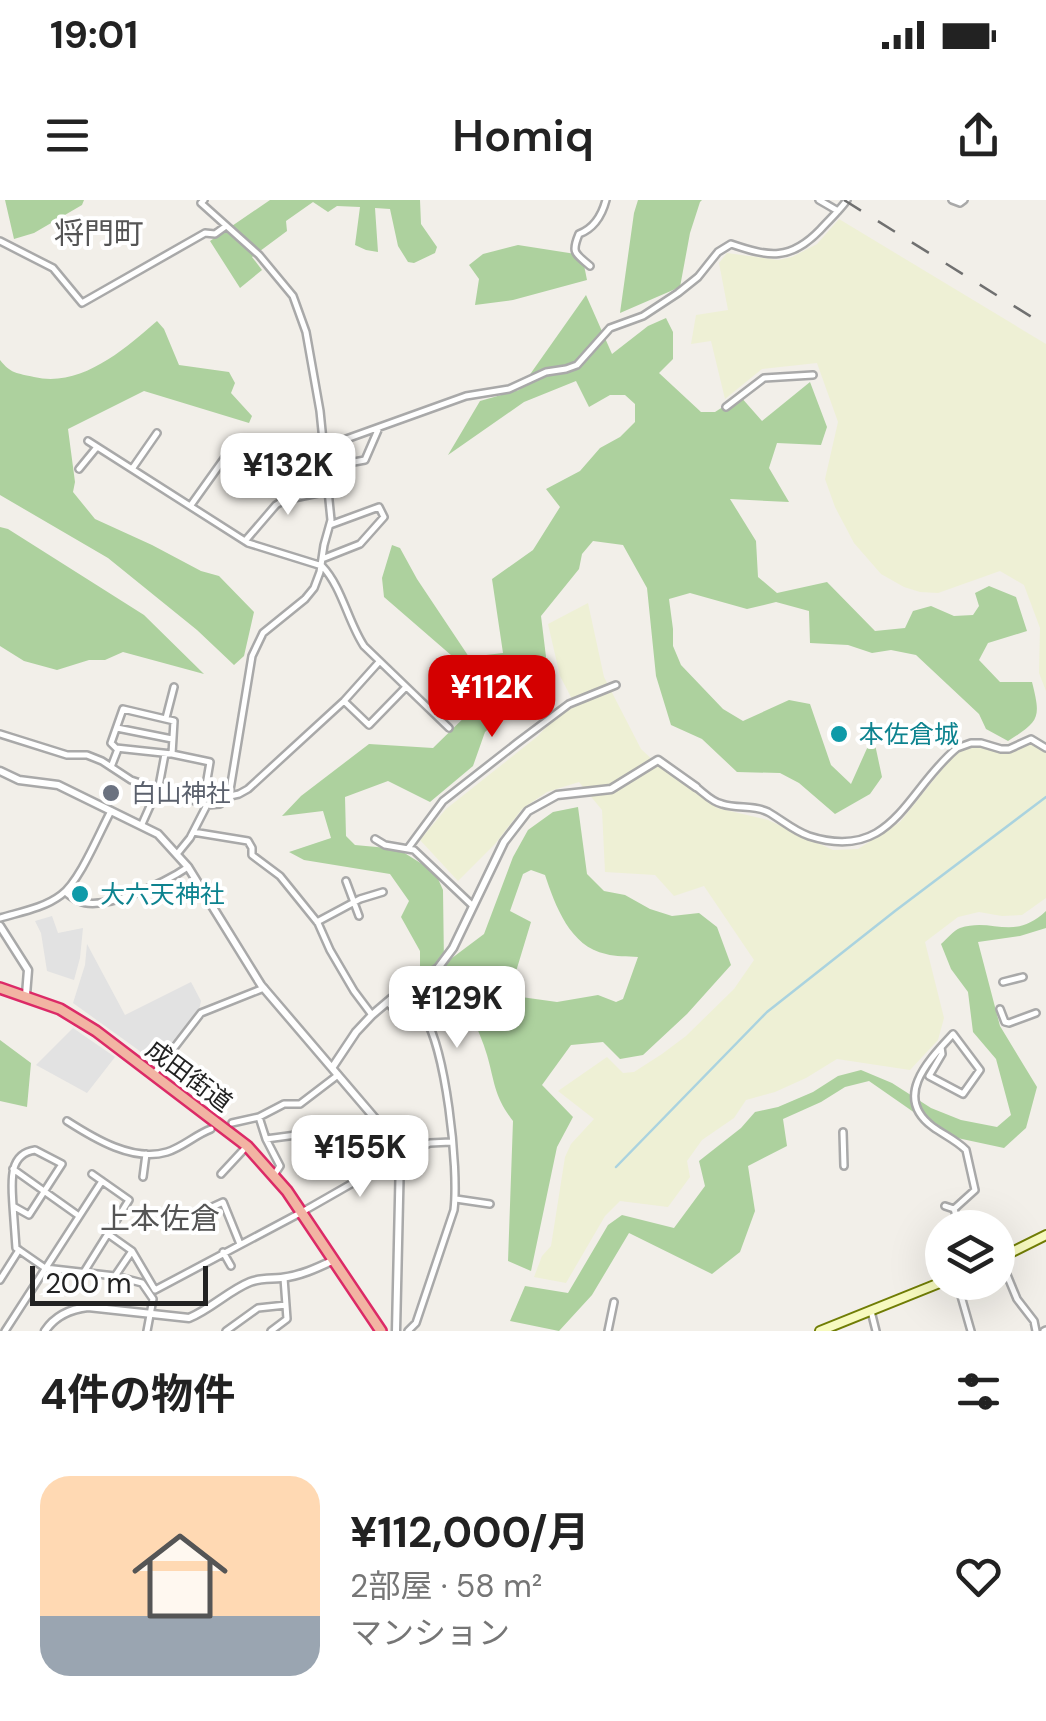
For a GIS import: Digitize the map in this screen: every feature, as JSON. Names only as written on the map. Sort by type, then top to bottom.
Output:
[{"type":"highway","name":"成田街道","points":[[0,988],[68,1013],[247,1146],[302,1212],[381,1331]]},
{"type":"main road","points":[[1015,1250],[1046,1236]]},
{"type":"main road","points":[[820,1331],[925,1289]]},
{"type":"street","points":[[204,200],[202,203],[276,273],[298,306],[320,411],[329,490],[330,525],[314,588],[263,633],[252,656],[229,796]]},
{"type":"street","points":[[590,266],[574,248],[580,234],[601,216],[606,200]]},
{"type":"street","points":[[819,200],[839,212]]},
{"type":"street","points":[[324,447],[466,396],[509,389],[546,372],[577,366],[610,328],[643,316],[678,294],[728,245],[760,253],[788,253],[808,242],[847,200]]},
{"type":"street","points":[[952,200],[964,200]]},
{"type":"street","points":[[0,241],[52,268],[82,303],[205,233],[216,234],[226,226]]},
{"type":"street","points":[[726,407],[764,378],[814,375]]},
{"type":"street","points":[[326,466],[365,460],[379,428]]},
{"type":"street","points":[[132,469],[157,432]]},
{"type":"street","points":[[88,441],[245,541],[322,563],[364,646],[448,728]]},
{"type":"street","points":[[191,506],[231,449],[243,443]]},
{"type":"street","points":[[79,470],[97,447]]},
{"type":"street","points":[[245,541],[284,500],[329,490]]},
{"type":"street","points":[[322,563],[360,544],[384,517],[376,507],[330,525]]},
{"type":"street","points":[[0,734],[66,756],[86,755],[157,790],[205,804],[220,804],[248,789],[344,701],[379,662]]},
{"type":"street","points":[[408,847],[443,800],[516,742],[569,704],[616,685]]},
{"type":"street","points":[[166,719],[174,687]]},
{"type":"street","points":[[344,701],[369,725],[405,688]]},
{"type":"street","points":[[142,824],[157,790],[168,754],[172,738],[174,721],[122,708],[111,742],[118,749],[168,754],[210,762],[205,804],[194,832],[176,854]]},
{"type":"street","points":[[116,728],[172,738]]},
{"type":"street","points":[[332,1068],[372,1014],[438,968],[510,833],[528,811],[542,802],[564,794],[611,789],[658,760],[722,804],[764,810],[807,836],[850,842],[864,840],[893,822],[957,748],[981,743],[1009,749],[1031,739],[1046,748]]},
{"type":"street","points":[[111,766],[118,749]]},
{"type":"street","points":[[0,772],[19,780],[58,785],[158,834],[188,868],[264,988],[390,1136],[400,1156],[396,1331]]},
{"type":"street","points":[[0,918],[42,906],[65,892],[110,811]]},
{"type":"street","points":[[194,832],[248,841],[252,855],[280,876],[317,922],[354,991],[372,1014]]},
{"type":"street","points":[[376,840],[385,846],[414,850],[474,906]]},
{"type":"street","points":[[65,892],[80,902],[100,902],[144,892],[188,868]]},
{"type":"street","points":[[346,881],[359,916]]},
{"type":"street","points":[[317,922],[354,902],[384,892]]},
{"type":"street","points":[[0,926],[28,970],[26,995]]},
{"type":"street","points":[[1003,982],[1023,977]]},
{"type":"street","points":[[154,1074],[201,1013],[264,988]]},
{"type":"street","points":[[387,1002],[393,1008],[426,1016],[440,1053],[456,1199],[416,1323],[408,1331]]},
{"type":"street","points":[[1000,1009],[1009,1023],[1036,1013]]},
{"type":"street","points":[[940,1048],[942,1054],[928,1076],[963,1094],[980,1070],[953,1034],[940,1048],[920,1074],[915,1100],[921,1115],[930,1126],[966,1150],[976,1190],[954,1209],[945,1206]]},
{"type":"street","points":[[232,1123],[259,1117],[284,1104],[300,1104],[338,1075]]},
{"type":"street","points":[[259,1117],[280,1166],[274,1175]]},
{"type":"street","points":[[67,1122],[108,1145],[146,1154],[163,1153],[211,1129]]},
{"type":"street","points":[[266,1139],[296,1135],[332,1122],[366,1177]]},
{"type":"street","points":[[843,1132],[844,1166]]},
{"type":"street","points":[[108,1234],[132,1250],[155,1290],[400,1156],[430,1144],[452,1142]]},
{"type":"street","points":[[221,1174],[247,1146]]},
{"type":"street","points":[[13,1206],[29,1215],[62,1164],[40,1152],[27,1151],[17,1160],[13,1170],[13,1206],[16,1248],[45,1268],[142,1282],[153,1300],[146,1331]]},
{"type":"street","points":[[143,1177],[146,1154]]},
{"type":"street","points":[[13,1170],[79,1216]]},
{"type":"street","points":[[84,1272],[129,1200],[92,1174]]},
{"type":"street","points":[[5,1331],[102,1181]]},
{"type":"street","points":[[456,1199],[490,1204]]},
{"type":"street","points":[[176,1224],[223,1202],[240,1244]]},
{"type":"street","points":[[0,1280],[19,1250]]},
{"type":"street","points":[[115,1276],[132,1250]]},
{"type":"street","points":[[224,1252],[231,1266]]},
{"type":"street","points":[[45,1331],[62,1315],[81,1308],[189,1318],[244,1284],[315,1270],[334,1260]]},
{"type":"street","points":[[271,1331],[286,1319],[284,1278]]},
{"type":"street","points":[[1015,1295],[1034,1321],[1036,1331]]},
{"type":"street","points":[[963,1300],[972,1331]]},
{"type":"street","points":[[608,1331],[614,1302]]},
{"type":"street","points":[[226,1331],[258,1308],[286,1305]]},
{"type":"street","points":[[871,1311],[876,1331]]},
{"type":"green space","points":[[5,200],[84,200],[82,205],[34,233],[14,239]]},
{"type":"green space","points":[[270,200],[420,200],[421,224],[437,247],[435,253],[408,262],[398,246],[390,209],[375,208],[378,252],[366,250],[355,245],[360,207],[337,206],[328,212],[313,202],[286,221],[287,231],[252,257],[262,270],[240,288],[210,241]]},
{"type":"green space","points":[[638,200],[702,200],[690,233],[680,287],[620,313],[634,213]]},
{"type":"green space","points":[[839,219],[1046,344],[1046,691],[1039,673],[1040,628],[1024,585],[1000,571],[938,593],[920,592],[881,574],[854,543],[825,479],[838,422],[817,363],[762,369],[725,399],[711,341],[691,344],[696,315],[728,310],[719,263],[727,253],[778,260],[792,257],[817,244]]},
{"type":"green space","points":[[518,245],[582,255],[587,280],[513,300],[475,305],[479,279],[469,265],[483,254]]},
{"type":"green space","points":[[586,295],[612,354],[648,326],[666,318],[673,332],[673,359],[659,373],[701,412],[715,412],[740,396],[762,421],[810,382],[827,427],[821,445],[777,443],[769,468],[789,502],[730,499],[756,541],[758,577],[777,593],[827,582],[875,631],[905,628],[913,611],[931,606],[954,616],[973,615],[979,606],[975,593],[989,586],[1016,597],[1027,631],[988,643],[979,660],[1000,682],[1032,682],[1037,704],[1032,723],[1008,741],[986,729],[979,714],[916,655],[810,643],[809,611],[776,602],[747,609],[690,593],[669,599],[673,646],[681,665],[723,709],[743,721],[789,700],[810,704],[831,765],[851,784],[873,735],[882,777],[870,794],[835,814],[799,783],[780,773],[737,772],[702,739],[671,725],[656,676],[647,588],[623,545],[593,541],[582,554],[579,569],[541,616],[547,665],[545,686],[485,732],[473,766],[430,802],[388,781],[345,797],[346,836],[355,845],[398,849],[435,872],[443,890],[444,964],[484,934],[513,857],[528,830],[553,812],[578,807],[587,874],[604,891],[625,895],[672,916],[699,913],[717,927],[731,965],[643,1055],[620,1059],[603,1042],[571,1045],[542,1085],[573,1117],[557,1147],[531,1271],[508,1261],[513,1121],[499,1097],[467,1003],[432,1022],[420,996],[420,951],[401,917],[409,901],[390,874],[304,860],[289,852],[331,838],[323,811],[282,816],[301,796],[369,744],[433,748],[477,705],[459,662],[384,597],[382,578],[392,545],[400,548],[469,657],[503,653],[492,579],[533,550],[560,507],[546,489],[580,471],[600,448],[620,437],[635,422],[635,404],[625,395],[610,395],[589,407],[576,381],[524,402],[448,455],[480,401],[519,390]],"holes":[[[531,870],[545,875],[559,911],[583,943],[606,954],[638,957],[623,999],[616,1002],[598,995],[557,1002],[514,996],[511,988],[531,922],[510,911],[523,874]]]},
{"type":"green space","points":[[157,321],[179,365],[229,372],[235,383],[231,393],[252,416],[249,423],[144,391],[68,429],[73,492],[95,519],[219,576],[254,612],[244,656],[234,665],[108,558],[0,495],[0,360],[19,374],[51,379],[68,377],[116,354]]},
{"type":"green space","points":[[0,527],[144,615],[204,674],[123,652],[57,670],[24,661],[0,646]]},
{"type":"green space","points":[[588,603],[604,677],[641,749],[717,808],[768,820],[833,850],[858,849],[900,822],[956,752],[980,746],[1001,753],[1031,743],[1046,752],[1046,898],[1022,915],[979,912],[958,917],[925,942],[944,1018],[938,1040],[910,1070],[837,1059],[775,1092],[746,1100],[734,1118],[702,1140],[687,1161],[690,1177],[668,1207],[620,1201],[605,1216],[566,1283],[534,1277],[542,1256],[551,1246],[565,1157],[571,1144],[594,1119],[558,1091],[607,1057],[623,1073],[634,1072],[662,1054],[734,989],[754,960],[704,886],[674,896],[655,875],[605,872],[602,810],[579,782],[547,792],[522,809],[495,844],[458,881],[420,840],[446,809],[538,736],[572,699],[560,676],[548,624]]},
{"type":"green space","points":[[1046,911],[1046,928],[978,942],[1000,1026],[1037,1087],[1026,1128],[1004,1148],[948,1136],[869,1081],[845,1087],[783,1119],[787,1146],[748,1166],[755,1211],[740,1252],[712,1274],[629,1233],[592,1295],[559,1331],[510,1321],[525,1286],[568,1293],[608,1225],[622,1215],[674,1228],[705,1186],[699,1161],[755,1112],[813,1092],[838,1076],[861,1070],[892,1083],[931,1108],[961,1120],[997,1127],[1011,1115],[996,1059],[973,1032],[968,992],[951,969],[941,944],[960,928],[1013,927]]},
{"type":"green space","points":[[0,1040],[31,1063],[27,1107],[0,1101]]},
{"type":"shaded area","points":[[52,916],[58,933],[83,928],[74,980],[47,971],[41,933],[35,921]]},
{"type":"shaded area","points":[[87,944],[125,1015],[191,982],[201,1001],[199,1010],[155,1065],[73,1003]]},
{"type":"shaded area","points":[[73,1028],[115,1057],[87,1093],[36,1065]]},
{"type":"waterway","points":[[616,1167],[767,1012],[1046,797]]},
{"type":"railway","points":[[844,200],[1046,326]]},
{"type":"place","name":"本佐倉城","points":[[839,734]]},
{"type":"place","name":"白山神社","points":[[111,793]]},
{"type":"place","name":"大六天神社","points":[[80,894]]},
{"type":"district","name":"将門町","points":[[99,233]]},
{"type":"district","name":"上本佐倉","points":[[160,1218]]}]
